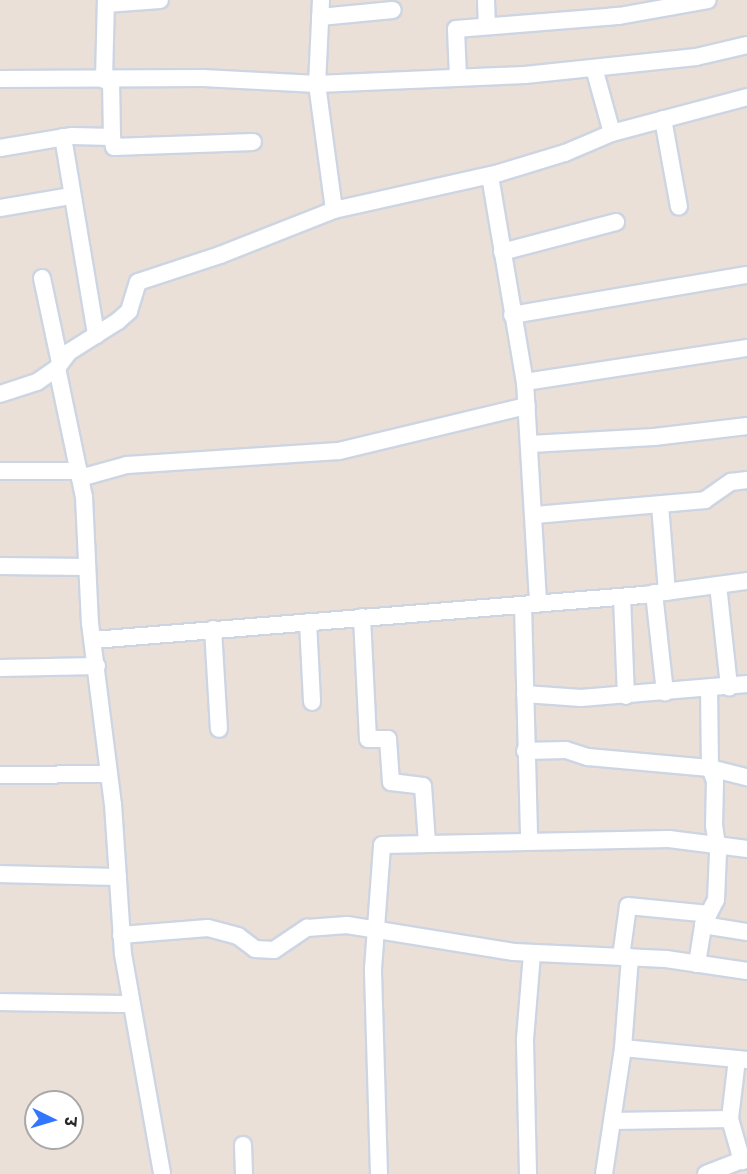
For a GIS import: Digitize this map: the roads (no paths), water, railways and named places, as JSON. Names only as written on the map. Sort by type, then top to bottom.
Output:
[{"type":"street","points":[[160,0],[106,2],[107,80],[114,147],[253,142]]},
{"type":"street","points":[[486,0],[488,26]]},
{"type":"street","points":[[458,77],[456,29],[619,16],[708,0]]},
{"type":"street","points":[[334,210],[317,84],[320,8],[393,10]]},
{"type":"street","points":[[0,79],[203,78],[317,84],[594,68],[696,57],[747,45]]},
{"type":"street","points":[[594,68],[612,133]]},
{"type":"street","points":[[0,394],[37,382],[58,366],[69,352],[129,311],[138,282],[220,255],[334,210],[490,176],[565,153],[612,133],[747,97]]},
{"type":"street","points":[[663,119],[679,207]]},
{"type":"street","points":[[0,148],[63,137],[112,137]]},
{"type":"street","points":[[63,137],[71,196],[96,335]]},
{"type":"street","points":[[490,176],[525,382],[531,444],[535,515],[525,694],[525,751],[530,786],[529,839]]},
{"type":"street","points":[[0,208],[71,196]]},
{"type":"street","points":[[502,252],[616,222]]},
{"type":"street","points":[[512,315],[747,275]]},
{"type":"street","points":[[42,278],[79,475],[93,640],[109,774],[121,935],[130,1004],[144,1059],[162,1174]]},
{"type":"street","points":[[525,382],[747,348]]},
{"type":"street","points":[[0,471],[79,475],[127,465],[339,451],[528,406]]},
{"type":"street","points":[[531,444],[654,437],[747,426]]},
{"type":"street","points":[[535,515],[705,500],[731,482],[747,480]]},
{"type":"street","points":[[660,505],[660,593],[665,692]]},
{"type":"street","points":[[0,566],[86,567]]},
{"type":"street","points":[[93,640],[622,597],[747,581]]},
{"type":"street","points":[[718,585],[729,687]]},
{"type":"street","points":[[622,597],[626,696]]},
{"type":"street","points":[[362,617],[368,740],[388,739],[390,782],[423,786],[427,843]]},
{"type":"street","points":[[308,622],[312,702]]},
{"type":"street","points":[[213,629],[219,729]]},
{"type":"street","points":[[0,668],[97,666]]},
{"type":"street","points":[[525,694],[581,698],[626,696],[747,684]]},
{"type":"street","points":[[697,964],[706,919],[716,900],[715,781],[710,768],[709,689]]},
{"type":"street","points":[[525,751],[566,750],[588,757],[710,768],[747,777]]},
{"type":"street","points":[[0,775],[109,774]]},
{"type":"street","points":[[379,1174],[373,969],[382,845],[529,839],[669,839],[747,849]]},
{"type":"street","points":[[0,874],[118,877]]},
{"type":"street","points":[[604,1174],[623,1048],[628,906],[706,919],[747,932]]},
{"type":"street","points":[[121,935],[208,928],[238,936],[255,950],[274,950],[307,928],[347,925],[377,932],[532,952],[625,957],[747,971]]},
{"type":"street","points":[[528,1174],[525,1039],[532,952]]},
{"type":"street","points":[[0,1002],[130,1004]]},
{"type":"street","points":[[623,1048],[742,1060],[730,1119],[744,1160],[708,1174]]},
{"type":"street","points":[[613,1121],[730,1119]]},
{"type":"street","points":[[243,1145],[244,1174]]}]
